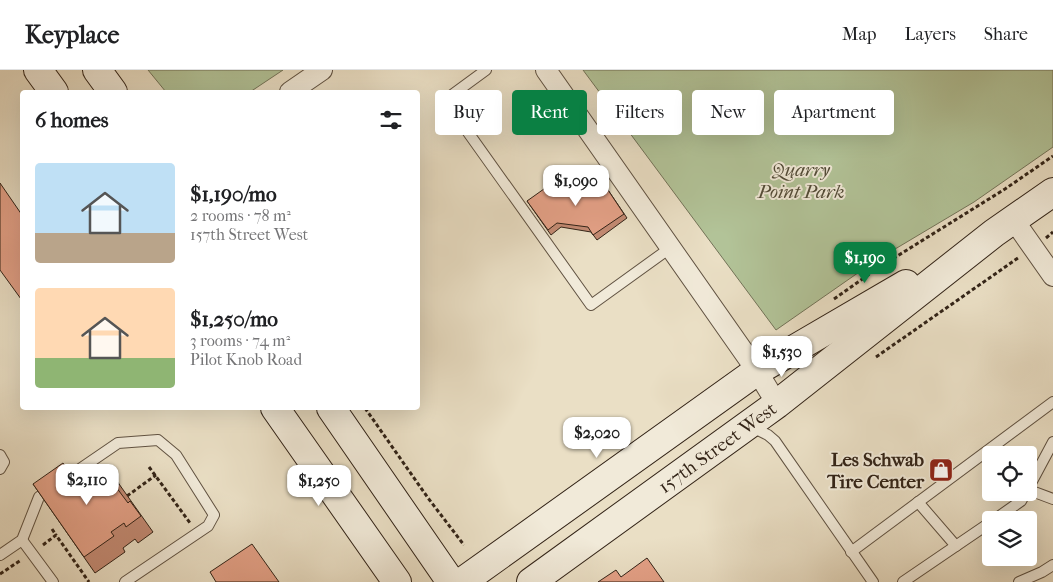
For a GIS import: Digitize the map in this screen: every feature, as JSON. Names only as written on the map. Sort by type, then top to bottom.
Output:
[{"type":"street","points":[[38,70],[53,90]]},
{"type":"street","points":[[97,70],[112,90]]},
{"type":"street","points":[[293,90],[322,70]]},
{"type":"street","points":[[546,70],[757,371],[777,404]]},
{"type":"street","name":"157th Street West","points":[[531,582],[777,404],[1004,226],[1053,192]]},
{"type":"street","points":[[1004,226],[1053,276]]},
{"type":"street","name":"157th Street West","points":[[462,582],[757,371],[1004,226]]},
{"type":"street","points":[[276,410],[397,582]]},
{"type":"street","points":[[332,410],[451,582]]},
{"type":"lane","points":[[486,70],[445,100],[590,305],[670,248]]},
{"type":"lane","points":[[851,552],[1053,402]]},
{"type":"lane","points":[[748,425],[768,435],[775,441],[873,582]]},
{"type":"lane","points":[[0,555],[22,540],[39,497],[118,443],[158,440],[176,456],[214,515],[208,526],[125,582]]},
{"type":"lane","points":[[1037,473],[1053,442]]},
{"type":"lane","points":[[0,455],[4,462],[0,469]]},
{"type":"lane","points":[[1037,492],[1053,499]]},
{"type":"lane","points":[[1007,511],[1021,501]]},
{"type":"lane","points":[[918,502],[956,546]]},
{"type":"lane","points":[[903,582],[982,528]]},
{"type":"lane","points":[[22,540],[53,582]]},
{"type":"lane","points":[[1019,582],[1053,565]]},
{"type":"path","points":[[831,300],[878,268],[1006,189],[1053,156]]},
{"type":"path","points":[[870,360],[1010,264]]},
{"type":"path","points":[[366,410],[464,546]]},
{"type":"path","points":[[149,468],[197,533]]},
{"type":"path","points":[[127,496],[156,476]]},
{"type":"path","points":[[52,529],[89,582]]},
{"type":"path","points":[[43,545],[56,536]]},
{"type":"path","points":[[0,574],[25,556]]},
{"type":"green space","points":[[148,70],[283,70],[253,90],[164,90]]},
{"type":"green space","name":"Quarry Point Park","points":[[583,70],[1053,70],[1053,147],[974,202],[875,261],[776,330],[631,135],[682,135],[682,90],[598,90]]},
{"type":"building","points":[[558,179],[563,186],[594,192],[604,184],[624,214],[593,235],[588,227],[557,223],[548,230],[527,201]]},
{"type":"building","points":[[0,183],[20,212],[20,298],[0,270]]},
{"type":"building","points":[[63,463],[80,486],[107,467],[119,484],[116,487],[141,516],[126,527],[124,523],[111,532],[114,536],[84,557],[33,484]]},
{"type":"building","points":[[252,544],[279,582],[216,582],[210,572]]},
{"type":"building","points":[[647,558],[664,582],[598,582],[616,570],[621,577]]},
{"type":"place","name":"Les Schwab Tire Center","points":[[941,470]]}]
